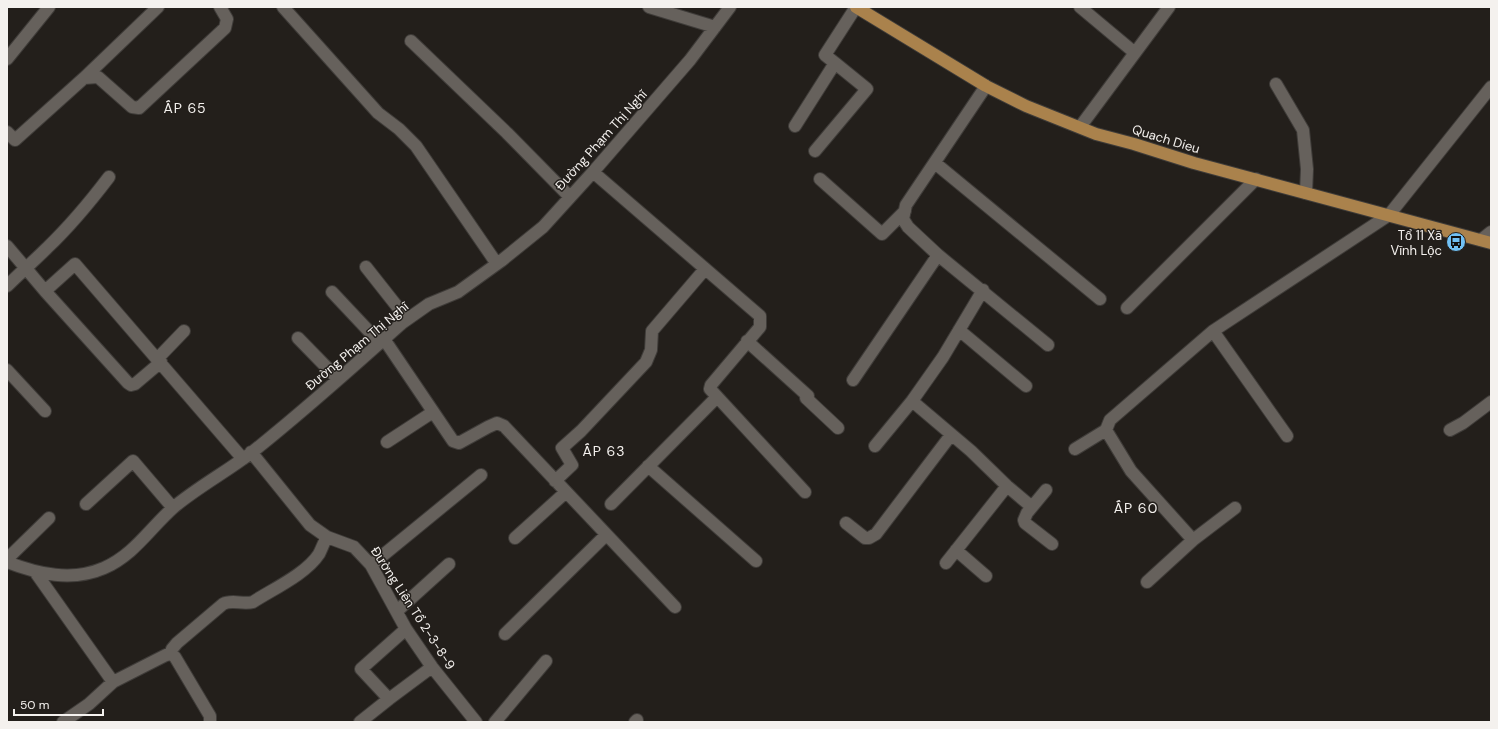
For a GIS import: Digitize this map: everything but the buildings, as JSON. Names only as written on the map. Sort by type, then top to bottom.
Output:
[{"type":"main road","name":"Quach Dieu","points":[[859,8],[986,86],[1026,106],[1096,134],[1486,242]]},
{"type":"street","points":[[7,59],[49,7]]},
{"type":"street","points":[[7,132],[15,140],[84,78],[158,7]]},
{"type":"street","points":[[84,78],[98,77],[132,107],[139,108],[224,28],[227,19],[220,7]]},
{"type":"street","points":[[283,7],[378,113],[399,129],[416,146],[497,264]]},
{"type":"street","points":[[648,7],[715,27]]},
{"type":"street","name":"Đường Phạm Thị Nghĩ","points":[[7,562],[36,572],[59,576],[84,574],[103,568],[117,561],[135,547],[173,508],[247,456],[338,380],[407,319],[429,304],[458,292],[497,264],[542,227],[593,172],[690,60],[730,7]]},
{"type":"street","points":[[1080,7],[1135,53]]},
{"type":"street","points":[[1080,127],[1169,7]]},
{"type":"street","points":[[815,151],[867,89],[825,55],[859,8]]},
{"type":"street","points":[[411,41],[507,132],[570,197]]},
{"type":"street","points":[[795,126],[835,63]]},
{"type":"street","points":[[1276,84],[1303,130],[1307,169],[1306,192]]},
{"type":"street","points":[[986,86],[906,205],[903,219],[908,227],[938,255],[983,290],[1048,345]]},
{"type":"street","points":[[1075,449],[1106,430],[1110,420],[1213,331],[1389,215],[1491,87]]},
{"type":"street","points":[[935,163],[1100,299]]},
{"type":"street","points":[[593,172],[760,316],[760,327],[711,386],[711,390],[805,492]]},
{"type":"street","points":[[7,286],[81,213],[110,177]]},
{"type":"street","points":[[820,179],[882,234],[904,211]]},
{"type":"street","points":[[1127,308],[1256,179]]},
{"type":"street","points":[[1486,242],[1491,232]]},
{"type":"street","points":[[7,246],[45,291],[131,385],[135,384],[159,360],[184,331]]},
{"type":"street","points":[[853,380],[938,255]]},
{"type":"street","name":"Đường Liên Tổ 2-3-8-9","points":[[45,291],[75,264],[159,360],[307,522],[327,537],[354,548],[371,565],[406,630],[432,667],[476,722]]},
{"type":"street","points":[[366,267],[407,319]]},
{"type":"street","points":[[555,480],[572,465],[562,448],[581,432],[646,362],[651,350],[652,331],[705,269]]},
{"type":"street","points":[[875,446],[912,401],[943,357],[983,290]]},
{"type":"street","points":[[332,292],[382,341],[452,441],[459,443],[488,426],[497,424],[504,426],[675,607]]},
{"type":"street","points":[[959,330],[1026,386]]},
{"type":"street","points":[[1213,331],[1287,436]]},
{"type":"street","points":[[298,338],[338,380]]},
{"type":"street","points":[[747,341],[808,396],[806,398],[838,428]]},
{"type":"street","points":[[7,370],[44,411]]},
{"type":"street","points":[[611,504],[717,397]]},
{"type":"street","points":[[912,401],[971,451],[1007,486],[1032,507]]},
{"type":"street","points":[[1450,430],[1463,423],[1491,402]]},
{"type":"street","points":[[387,442],[433,412]]},
{"type":"street","points":[[1106,430],[1131,470],[1192,540]]},
{"type":"street","points":[[846,523],[865,538],[869,538],[876,534],[952,435]]},
{"type":"street","points":[[86,504],[133,461],[173,508]]},
{"type":"street","points":[[648,466],[756,561]]},
{"type":"street","points":[[371,565],[481,475]]},
{"type":"street","points":[[946,563],[1007,486]]},
{"type":"street","points":[[1046,490],[1025,516],[1024,521],[1052,544]]},
{"type":"street","points":[[515,538],[566,492]]},
{"type":"street","points":[[1147,582],[1192,540],[1235,508]]},
{"type":"street","points":[[7,559],[49,518]]},
{"type":"street","points":[[505,634],[606,535]]},
{"type":"street","points":[[171,654],[172,649],[177,643],[223,604],[230,602],[253,602],[296,575],[310,564],[319,554],[327,537]]},
{"type":"street","points":[[956,550],[986,576]]},
{"type":"street","points":[[397,611],[449,564]]},
{"type":"street","points":[[36,572],[113,682]]},
{"type":"street","points":[[388,699],[360,669],[406,630]]},
{"type":"street","points":[[63,722],[89,704],[113,682],[166,655],[171,654]]},
{"type":"street","points":[[171,654],[175,657],[210,716],[210,722]]},
{"type":"street","points":[[495,722],[546,661]]},
{"type":"street","points":[[360,722],[388,699],[432,667]]},
{"type":"place","name":"Tổ 11 Xã Vĩnh Lộc","points":[[1456,242]]},
{"type":"district","name":"ẤP 65","points":[[185,108]]},
{"type":"district","name":"ẤP 63","points":[[604,451]]},
{"type":"district","name":"ẤP 60","points":[[1136,508]]}]
